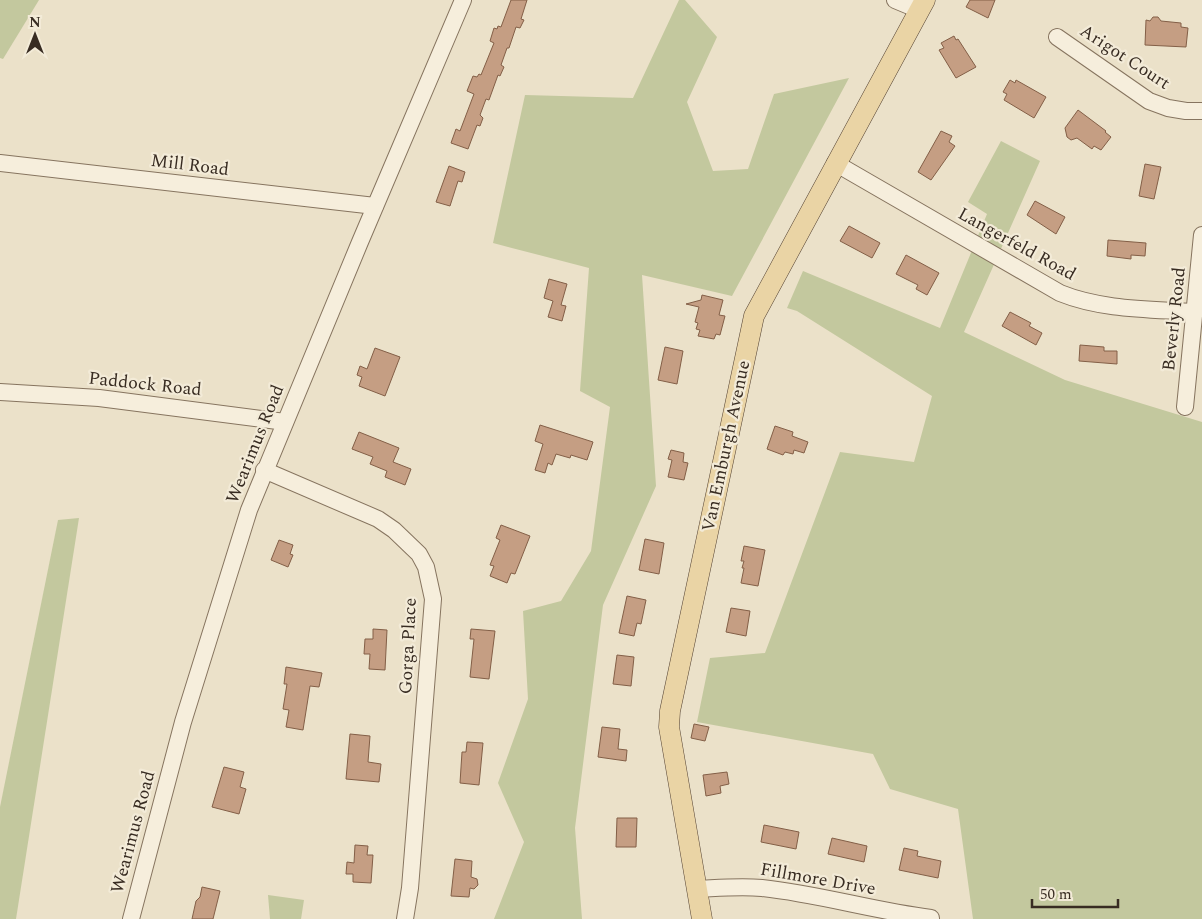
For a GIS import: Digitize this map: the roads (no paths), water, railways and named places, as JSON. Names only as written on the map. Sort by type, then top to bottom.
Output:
[{"type":"main road","name":"Van Emburgh Avenue","points":[[702,919],[669,727],[670,711],[754,316],[922,5]]},
{"type":"street","name":"Wearimus Road","points":[[131,919],[190,699],[249,510],[375,206],[464,0]]},
{"type":"street","points":[[895,0],[922,5]]},
{"type":"street","name":"Arigot Court","points":[[1056,37],[1149,101],[1168,108],[1202,111]]},
{"type":"street","name":"Mill Road","points":[[0,163],[375,206]]},
{"type":"street","name":"Langerfeld Road","points":[[835,163],[1060,293],[1077,300],[1095,304],[1194,312]]},
{"type":"street","name":"Beverly Road","points":[[1185,407],[1202,235]]},
{"type":"street","name":"Paddock Road","points":[[0,392],[99,398],[284,422]]},
{"type":"street","name":"Gorga Place","points":[[264,470],[378,519],[406,540],[419,554],[426,566],[433,599],[410,888],[405,919]]},
{"type":"street","name":"Fillmore Drive","points":[[698,889],[762,888],[931,918]]}]
